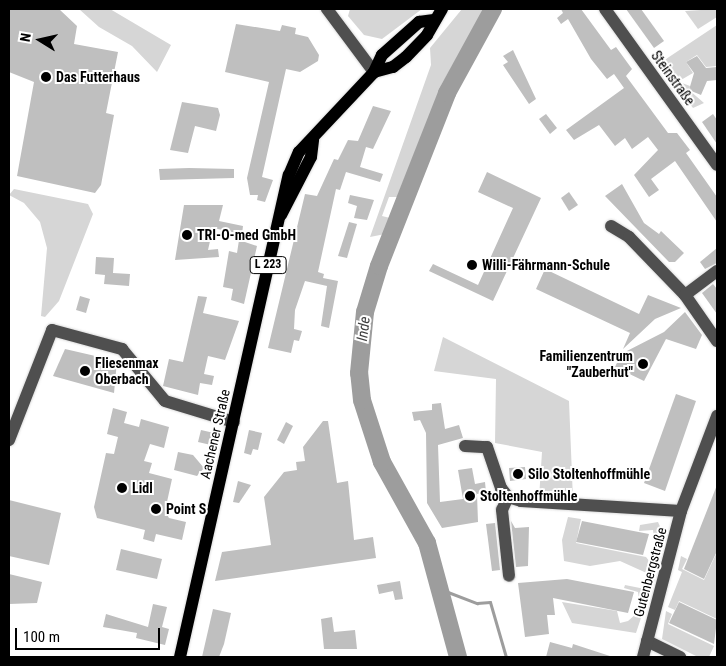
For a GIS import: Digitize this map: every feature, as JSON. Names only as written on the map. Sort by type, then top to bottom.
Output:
[{"type":"main road","name":"L 223","points":[[374,72],[382,56],[419,22],[434,20],[442,9]]},
{"type":"main road","name":"Aachener Straße","points":[[180,657],[234,422],[279,217],[282,194],[299,152],[313,140],[374,72]]},
{"type":"street","points":[[327,9],[374,72]]},
{"type":"street","name":"Steinstraße","points":[[605,9],[717,165]]},
{"type":"street","points":[[611,226],[629,237],[685,295],[717,341]]},
{"type":"street","points":[[685,295],[717,271]]},
{"type":"street","points":[[9,440],[52,330],[122,348],[165,402],[234,422]]},
{"type":"street","name":"Gutenbergstraße","points":[[643,657],[681,510],[713,436],[717,416]]},
{"type":"street","points":[[465,446],[486,447],[508,497],[502,510],[509,576]]},
{"type":"street","name":"Gutenbergstraße","points":[[508,497],[538,502],[681,510]]},
{"type":"street","points":[[648,641],[680,657]]},
{"type":"shaded area","points":[[79,9],[110,9],[171,45],[157,72],[132,46],[99,27]]},
{"type":"shaded area","points":[[350,9],[422,9],[382,39],[364,35],[348,16]]},
{"type":"shaded area","points":[[462,9],[484,9],[442,84],[397,197],[389,197],[382,216],[390,218],[385,234],[370,237],[431,65],[430,48]]},
{"type":"shaded area","points":[[717,9],[717,17],[698,29],[685,11]]},
{"type":"shaded area","points":[[717,25],[717,66],[706,67],[697,55],[686,62],[693,73],[674,84],[660,63]]},
{"type":"shaded area","points":[[682,83],[690,86],[689,90],[704,103],[693,108],[677,87]]},
{"type":"shaded area","points":[[14,189],[88,204],[93,214],[59,301],[45,317],[41,316],[47,248],[40,222],[24,203],[9,195]]},
{"type":"shaded area","points":[[443,337],[569,401],[573,500],[539,498],[542,452],[495,443],[496,379],[434,371]]},
{"type":"shaded area","points":[[568,517],[581,519],[576,543],[646,557],[657,571],[653,586],[648,585],[651,575],[620,561],[590,566],[564,561],[562,540]]},
{"type":"shaded area","points":[[658,522],[666,540],[661,555],[656,553],[653,530],[639,531],[640,525]]},
{"type":"shaded area","points":[[717,552],[717,619],[679,601],[675,610],[668,607],[682,572],[678,570],[681,556],[687,559],[682,569],[704,580]]},
{"type":"shaded area","points":[[625,585],[645,589],[646,603],[636,633],[572,623],[562,602],[617,611],[620,623],[628,621],[636,614],[639,600],[638,592],[624,588]]},
{"type":"shaded area","points":[[666,611],[672,614],[668,624],[714,646],[709,657],[698,657],[662,639]]},
{"type":"building","points":[[9,9],[59,9],[77,26],[74,44],[118,52],[106,113],[114,115],[101,185],[95,193],[17,176],[34,82],[9,72]]},
{"type":"building","points":[[561,9],[581,9],[611,50],[616,47],[632,69],[626,76],[668,133],[677,133],[690,150],[686,153],[717,197],[717,222],[675,161],[651,179],[659,190],[649,197],[634,175],[658,150],[648,137],[632,149],[625,138],[615,146],[599,125],[574,140],[566,130],[624,88],[614,74],[607,79],[591,59],[568,19],[561,24],[557,18],[563,13]]},
{"type":"building","points":[[626,9],[641,9],[664,41],[654,48]]},
{"type":"building","points":[[236,24],[280,31],[282,25],[296,28],[295,34],[308,37],[319,55],[318,61],[300,72],[286,69],[262,177],[273,180],[265,202],[257,200],[258,195],[250,195],[247,178],[269,82],[225,72]]},
{"type":"building","points":[[513,50],[536,99],[529,104],[503,65],[508,62],[503,56]]},
{"type":"building","points":[[697,56],[706,68],[717,67],[717,80],[707,81],[701,95],[689,90],[694,73],[686,62]]},
{"type":"building","points":[[182,102],[218,108],[220,115],[216,131],[195,126],[188,153],[170,150]]},
{"type":"building","points":[[373,106],[391,111],[373,149],[366,147],[360,167],[383,174],[380,182],[346,172],[340,190],[336,189],[318,272],[324,274],[323,278],[338,281],[329,328],[321,326],[327,286],[305,281],[295,310],[294,329],[302,331],[299,341],[294,340],[291,353],[268,348],[305,194],[317,196],[334,159],[338,160],[348,140],[358,141]]},
{"type":"building","points":[[546,114],[557,128],[550,134],[539,119]]},
{"type":"building","points":[[713,114],[717,120],[717,144],[702,122]]},
{"type":"building","points":[[159,169],[234,169],[234,178],[160,180]]},
{"type":"building","points":[[487,172],[541,198],[493,301],[429,271],[433,264],[478,285],[513,208],[478,192]]},
{"type":"building","points":[[622,184],[644,223],[659,234],[661,231],[684,253],[675,262],[669,262],[605,196]]},
{"type":"building","points":[[569,192],[578,205],[569,211],[561,198]]},
{"type":"building","points":[[350,195],[374,200],[367,220],[354,218],[357,206],[348,203]]},
{"type":"building","points":[[184,205],[223,205],[219,221],[243,226],[242,234],[213,228],[208,250],[218,249],[219,257],[175,260]]},
{"type":"building","points":[[349,222],[357,224],[347,258],[338,256]]},
{"type":"building","points":[[239,240],[257,246],[244,304],[231,300],[233,289],[223,287],[229,251],[237,253]]},
{"type":"building","points":[[717,248],[717,263],[705,269],[700,262]]},
{"type":"building","points":[[96,257],[114,258],[113,273],[130,274],[129,286],[104,284],[105,275],[95,274]]},
{"type":"building","points":[[545,269],[639,314],[648,295],[681,308],[655,319],[623,349],[630,333],[536,289]]},
{"type":"building","points":[[713,284],[717,289],[717,314],[702,293]]},
{"type":"building","points":[[80,296],[90,299],[86,313],[76,310]]},
{"type":"building","points":[[198,296],[207,297],[203,313],[239,321],[225,360],[208,356],[204,374],[214,376],[212,385],[200,383],[198,395],[163,386],[169,359],[183,362]]},
{"type":"building","points":[[685,312],[702,335],[696,349],[666,339],[644,381],[615,367],[621,354],[664,332]]},
{"type":"building","name":"Fliesenmax Oberbach","points":[[65,349],[117,361],[114,393],[53,376]]},
{"type":"building","points":[[676,394],[696,401],[665,491],[644,483]]},
{"type":"building","points":[[441,403],[445,429],[459,425],[463,438],[438,445],[440,502],[463,499],[458,470],[472,468],[475,484],[485,482],[486,492],[477,494],[478,522],[442,528],[427,503],[426,433],[420,420],[414,421],[412,412],[432,410],[432,404]]},
{"type":"building","points":[[113,408],[127,412],[124,423],[139,427],[141,419],[169,427],[164,448],[150,444],[144,461],[152,463],[149,473],[172,479],[165,511],[169,518],[186,522],[182,540],[156,534],[154,542],[143,539],[145,530],[97,518],[94,507],[106,453],[114,454],[118,437],[107,434]]},
{"type":"building","points":[[323,421],[328,421],[337,483],[348,481],[354,540],[373,537],[376,558],[215,581],[222,552],[271,545],[264,497],[284,472],[297,470],[296,462],[305,461],[303,447]]},
{"type":"building","points":[[286,422],[293,426],[284,444],[277,440]]},
{"type":"building","points":[[201,430],[214,433],[211,445],[198,442]]},
{"type":"building","points":[[249,430],[262,433],[258,450],[253,449],[251,455],[244,453]]},
{"type":"building","points":[[178,452],[193,455],[204,468],[197,476],[174,470]]},
{"type":"building","name":"Silo Stoltenhoffmühle","points":[[525,467],[526,479],[510,481],[509,468]]},
{"type":"building","points":[[238,481],[251,485],[239,503],[233,502]]},
{"type":"building","points":[[717,485],[717,551],[704,579],[684,569]]},
{"type":"building","points":[[9,500],[61,513],[49,565],[9,556]]},
{"type":"building","points":[[511,521],[515,528],[529,527],[528,566],[516,567]]},
{"type":"building","points":[[582,521],[649,534],[643,555],[576,542]]},
{"type":"building","points":[[495,523],[500,570],[492,571],[486,524]]},
{"type":"building","points":[[121,549],[162,559],[157,579],[116,570]]},
{"type":"building","points":[[9,574],[42,582],[37,603],[9,604]]},
{"type":"building","points":[[567,579],[634,592],[628,613],[553,598],[555,615],[547,615],[549,634],[525,637],[518,583]]},
{"type":"building","points":[[400,581],[403,599],[395,600],[393,591],[379,594],[377,585]]},
{"type":"building","points":[[679,602],[717,620],[714,644],[669,623]]},
{"type":"building","points":[[153,604],[167,607],[162,627],[169,629],[165,645],[136,638],[137,633],[103,627],[106,614],[148,627]]},
{"type":"building","points":[[213,609],[231,613],[224,644],[219,657],[202,657]]},
{"type":"building","points":[[332,617],[334,632],[355,630],[357,649],[324,649],[321,619]]},
{"type":"building","points":[[550,642],[572,648],[573,644],[613,657],[546,657]]},
{"type":"waterway","name":"Inde","points":[[458,657],[427,543],[382,462],[362,400],[359,373],[365,312],[379,266],[447,93],[493,9]]},
{"type":"waterway","points":[[440,589],[477,603],[490,602],[506,657]]},
{"type":"place","name":"Das Futterhaus","points":[[46,77]]},
{"type":"place","name":"TRI-O-med GmbH","points":[[187,235]]},
{"type":"place","name":"Willi-Fährmann-Schule","points":[[472,265]]},
{"type":"place","name":"Familienzentrum \"Zauberhut\"","points":[[643,364]]},
{"type":"place","name":"Fliesenmax Oberbach","points":[[85,371]]},
{"type":"place","name":"Silo Stoltenhoffmühle","points":[[518,474]]},
{"type":"place","name":"Lidl","points":[[122,488]]},
{"type":"place","name":"Stoltenhoffmühle","points":[[470,496]]},
{"type":"place","name":"Point S","points":[[156,509]]}]
